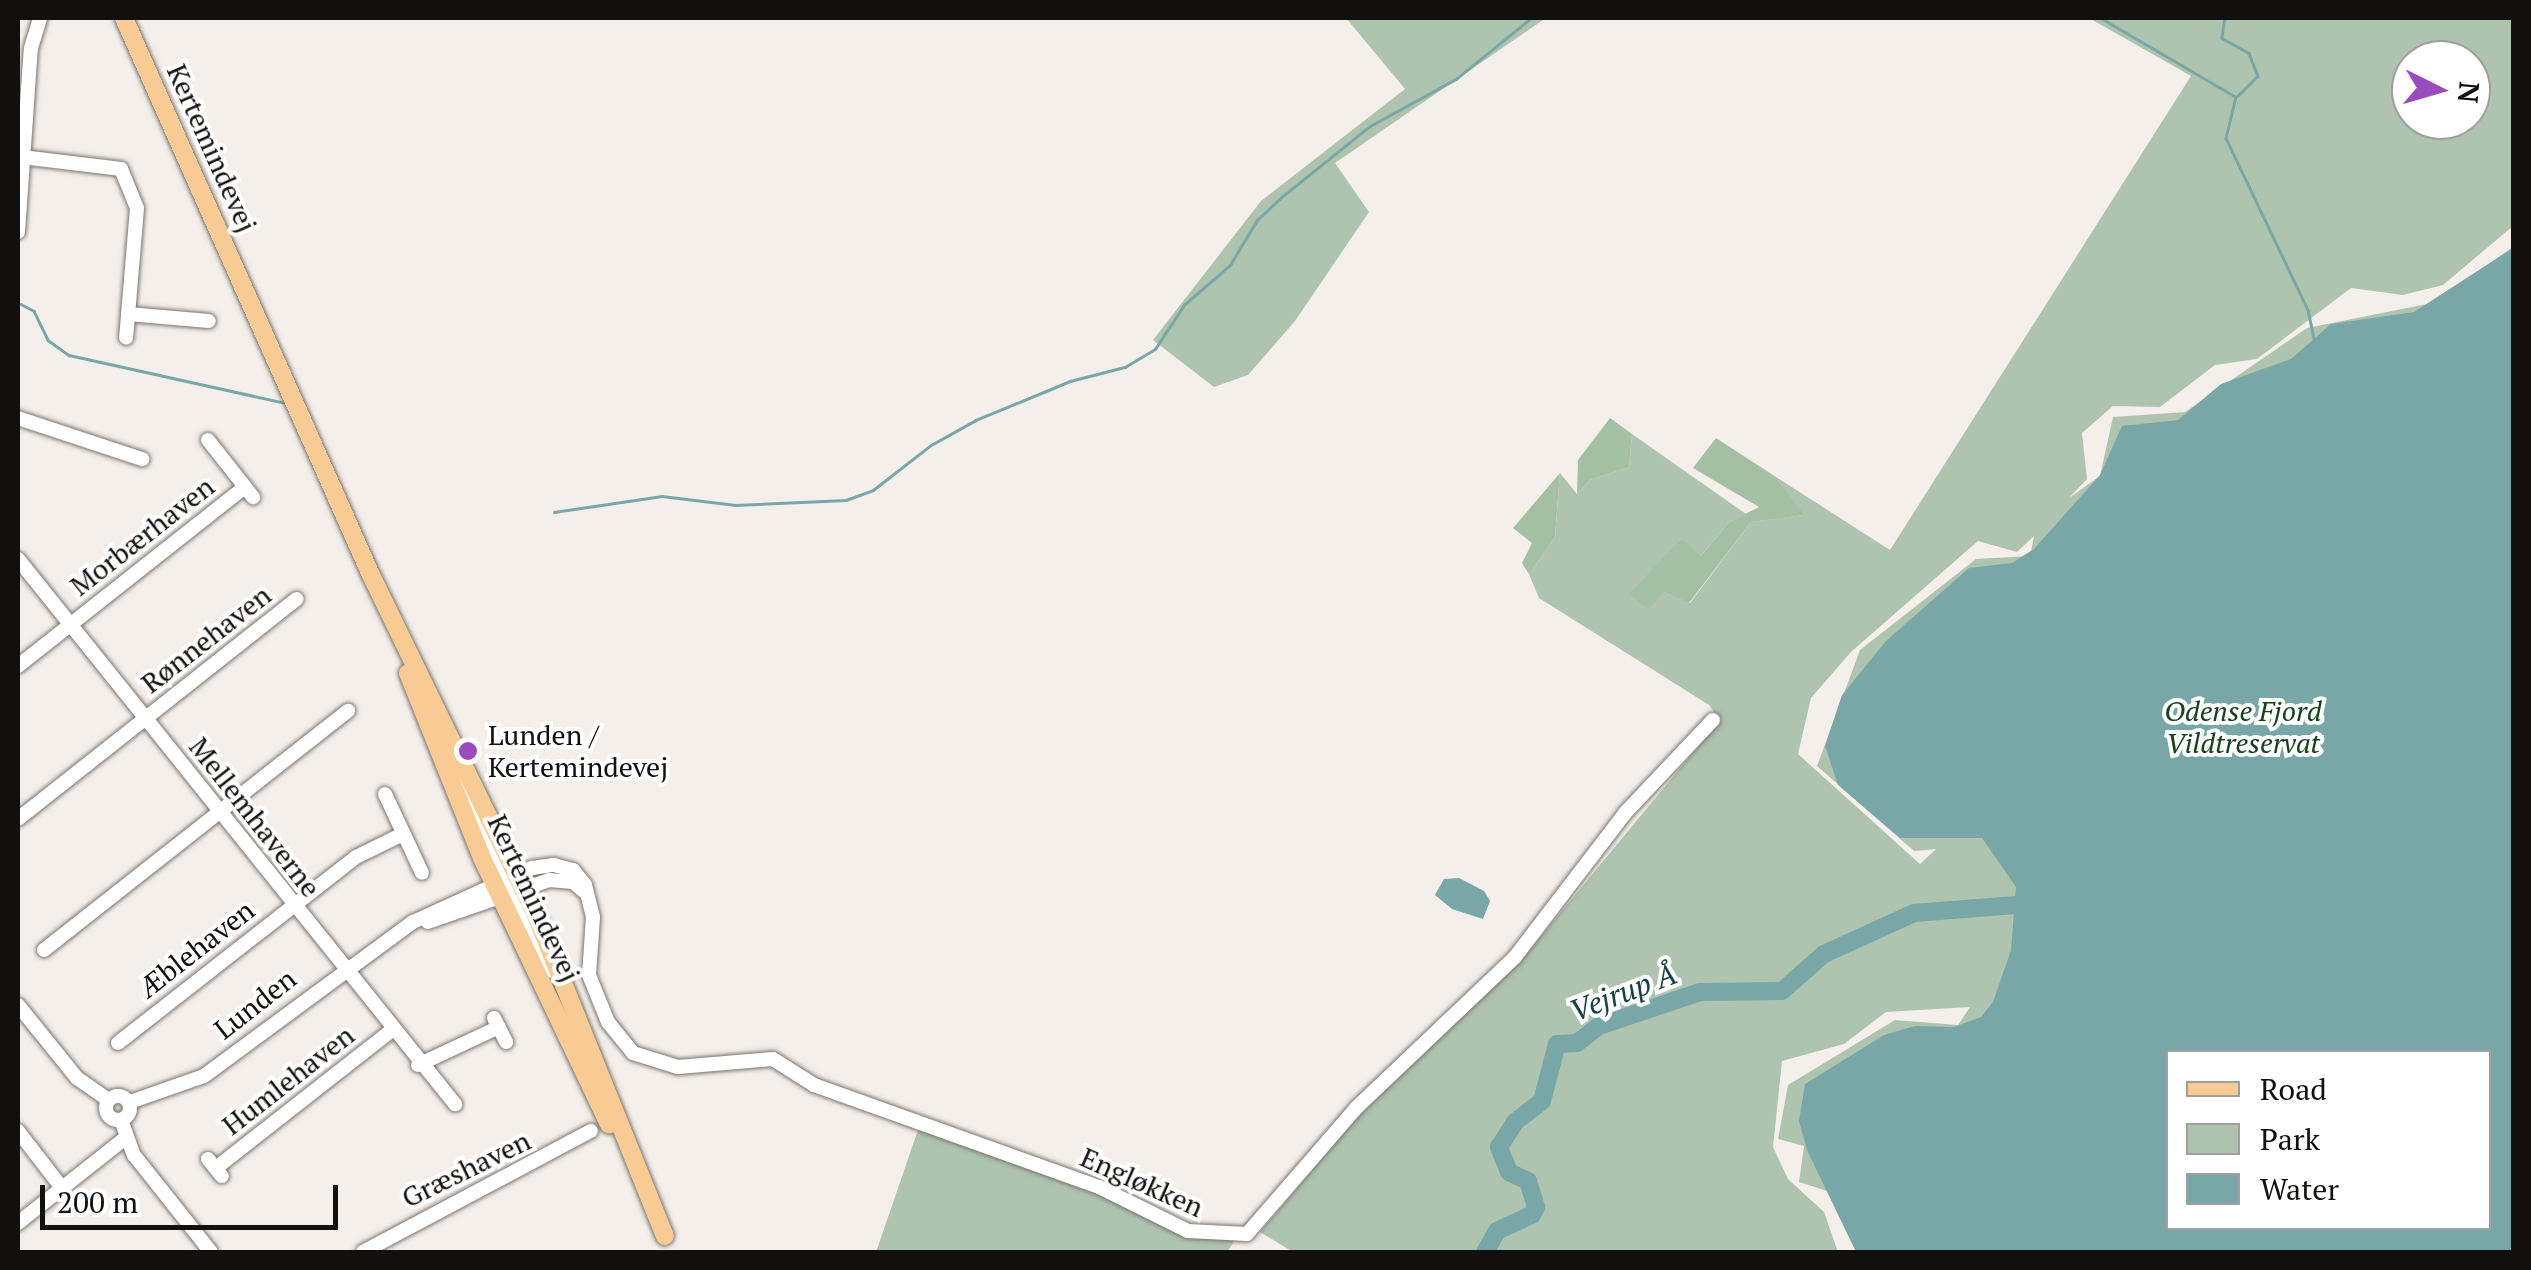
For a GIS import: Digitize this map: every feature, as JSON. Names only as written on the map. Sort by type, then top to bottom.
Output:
[{"type":"main road","name":"Kertemindevej","points":[[124,18],[668,1244]]},
{"type":"main road","name":"Kertemindevej","points":[[370,574],[419,700],[612,1102],[668,1244]]},
{"type":"street","points":[[18,232],[31,48],[40,18]]},
{"type":"street","points":[[22,158],[121,168],[137,208],[126,338]]},
{"type":"street","points":[[128,314],[209,321]]},
{"type":"street","points":[[18,418],[142,459]]},
{"type":"street","name":"Morbærhaven","points":[[18,666],[249,492],[208,440]]},
{"type":"street","name":"Mellemhaverne","points":[[18,559],[391,1031],[455,1104]]},
{"type":"street","name":"Rønnehaven","points":[[18,819],[297,599]]},
{"type":"street","points":[[44,949],[348,711]]},
{"type":"street","name":"Engløkken","points":[[510,888],[562,879],[582,887],[591,900],[589,975],[608,1022],[642,1058],[678,1067],[773,1059],[844,1098],[1099,1187],[1188,1231],[1247,1234],[1274,1210],[1346,1119],[1515,956],[1624,813],[1712,720]]},
{"type":"street","points":[[384,794],[422,872]]},
{"type":"street","name":"Æblehaven","points":[[118,1043],[134,1037],[356,856],[403,834]]},
{"type":"street","name":"Lunden","points":[[130,1102],[204,1076],[342,969],[405,930],[510,888]]},
{"type":"street","points":[[18,1006],[77,1078],[108,1100]]},
{"type":"street","points":[[418,1064],[496,1022],[506,1042]]},
{"type":"street","name":"Humlehaven","points":[[216,1168],[391,1031]]},
{"type":"street","points":[[108,1100],[120,1095],[130,1102],[121,1120],[124,1140],[210,1252]]},
{"type":"street","points":[[108,1100],[107,1113],[121,1120]]},
{"type":"street","points":[[18,1131],[62,1188]]},
{"type":"street","name":"Græshaven","points":[[363,1252],[592,1131]]},
{"type":"street","points":[[18,1223],[124,1140]]},
{"type":"green space","points":[[1346,18],[1546,18],[1335,163],[1369,212],[1295,321],[1248,375],[1214,387],[1153,340],[1261,201],[1405,89]]},
{"type":"green space","points":[[2089,18],[2513,18],[2513,226],[2443,285],[2403,295],[2351,288],[2257,359],[2215,365],[2160,407],[2113,406],[2082,433],[2087,479],[2069,498],[2100,476],[2113,417],[2185,412],[2307,328],[2432,303],[2513,247],[2513,1252],[1860,1252],[1833,1193],[1799,1182],[1804,1146],[1778,1139],[1788,1085],[1895,1020],[1958,1025],[1970,1007],[1886,1012],[1844,1044],[1782,1061],[1773,1147],[1788,1179],[1824,1212],[1838,1252],[1293,1252],[1260,1232],[1356,1118],[1523,958],[1720,720],[1709,705],[1539,598],[1529,574],[1555,537],[1560,473],[1577,494],[1590,480],[1629,467],[1632,434],[1746,514],[1729,522],[1700,557],[1680,539],[1664,592],[1690,603],[1751,522],[1803,515],[1776,477],[1890,550],[2191,76]],"holes":[[[2034,536],[2030,556],[1976,559],[1860,650],[1817,766],[1914,851],[1936,849],[1920,864],[1798,754],[1811,698],[1851,652],[1978,541],[2017,552]]]},
{"type":"green space","points":[[1610,418],[1632,434],[1629,467],[1590,480],[1577,494],[1578,460]]},
{"type":"green space","points":[[1716,438],[1776,477],[1804,515],[1751,522],[1689,603],[1664,592],[1648,609],[1629,594],[1681,539],[1701,556],[1729,522],[1759,507],[1693,468]]},
{"type":"green space","points":[[1560,473],[1555,537],[1529,574],[1522,563],[1532,543],[1513,528]]},
{"type":"green space","points":[[919,1127],[1084,1184],[1187,1236],[1235,1240],[1227,1252],[876,1252]]},
{"type":"water","name":"Odense Fjord Vildtreservat","points":[[2513,248],[2513,1252],[1856,1252],[1807,1150],[1799,1121],[1805,1084],[1884,1035],[1915,1026],[1954,1027],[1981,1017],[1993,1002],[2011,950],[2016,887],[1982,838],[1900,838],[1838,785],[1825,746],[1842,695],[1886,641],[1969,568],[2012,563],[2034,549],[2100,475],[2122,426],[2178,420],[2221,384],[2291,359],[2331,324],[2414,312]]},
{"type":"water","points":[[1459,878],[1484,891],[1490,901],[1483,919],[1452,909],[1435,895],[1444,879]]},
{"type":"waterway","points":[[554,512],[662,496],[735,505],[846,500],[873,490],[931,445],[976,420],[1070,381],[1125,367],[1155,349],[1184,305],[1230,265],[1257,220],[1283,196],[1370,126],[1456,79],[1531,18]]},
{"type":"waterway","points":[[2101,18],[2236,97],[2226,138],[2308,310],[2314,338]]},
{"type":"waterway","points":[[2225,18],[2222,38],[2249,53],[2258,76],[2238,96]]},
{"type":"waterway","points":[[21,304],[34,311],[48,340],[69,355],[286,403]]},
{"type":"waterway","name":"Vejrup Å","points":[[1485,1252],[1497,1231],[1532,1215],[1536,1207],[1528,1181],[1509,1172],[1499,1147],[1515,1122],[1542,1101],[1557,1044],[1577,1043],[1599,1026],[1700,992],[1782,991],[1824,954],[1914,913],[2016,905]]},
{"type":"place","name":"Lunden / Kertemindevej","points":[[468,751]]}]
